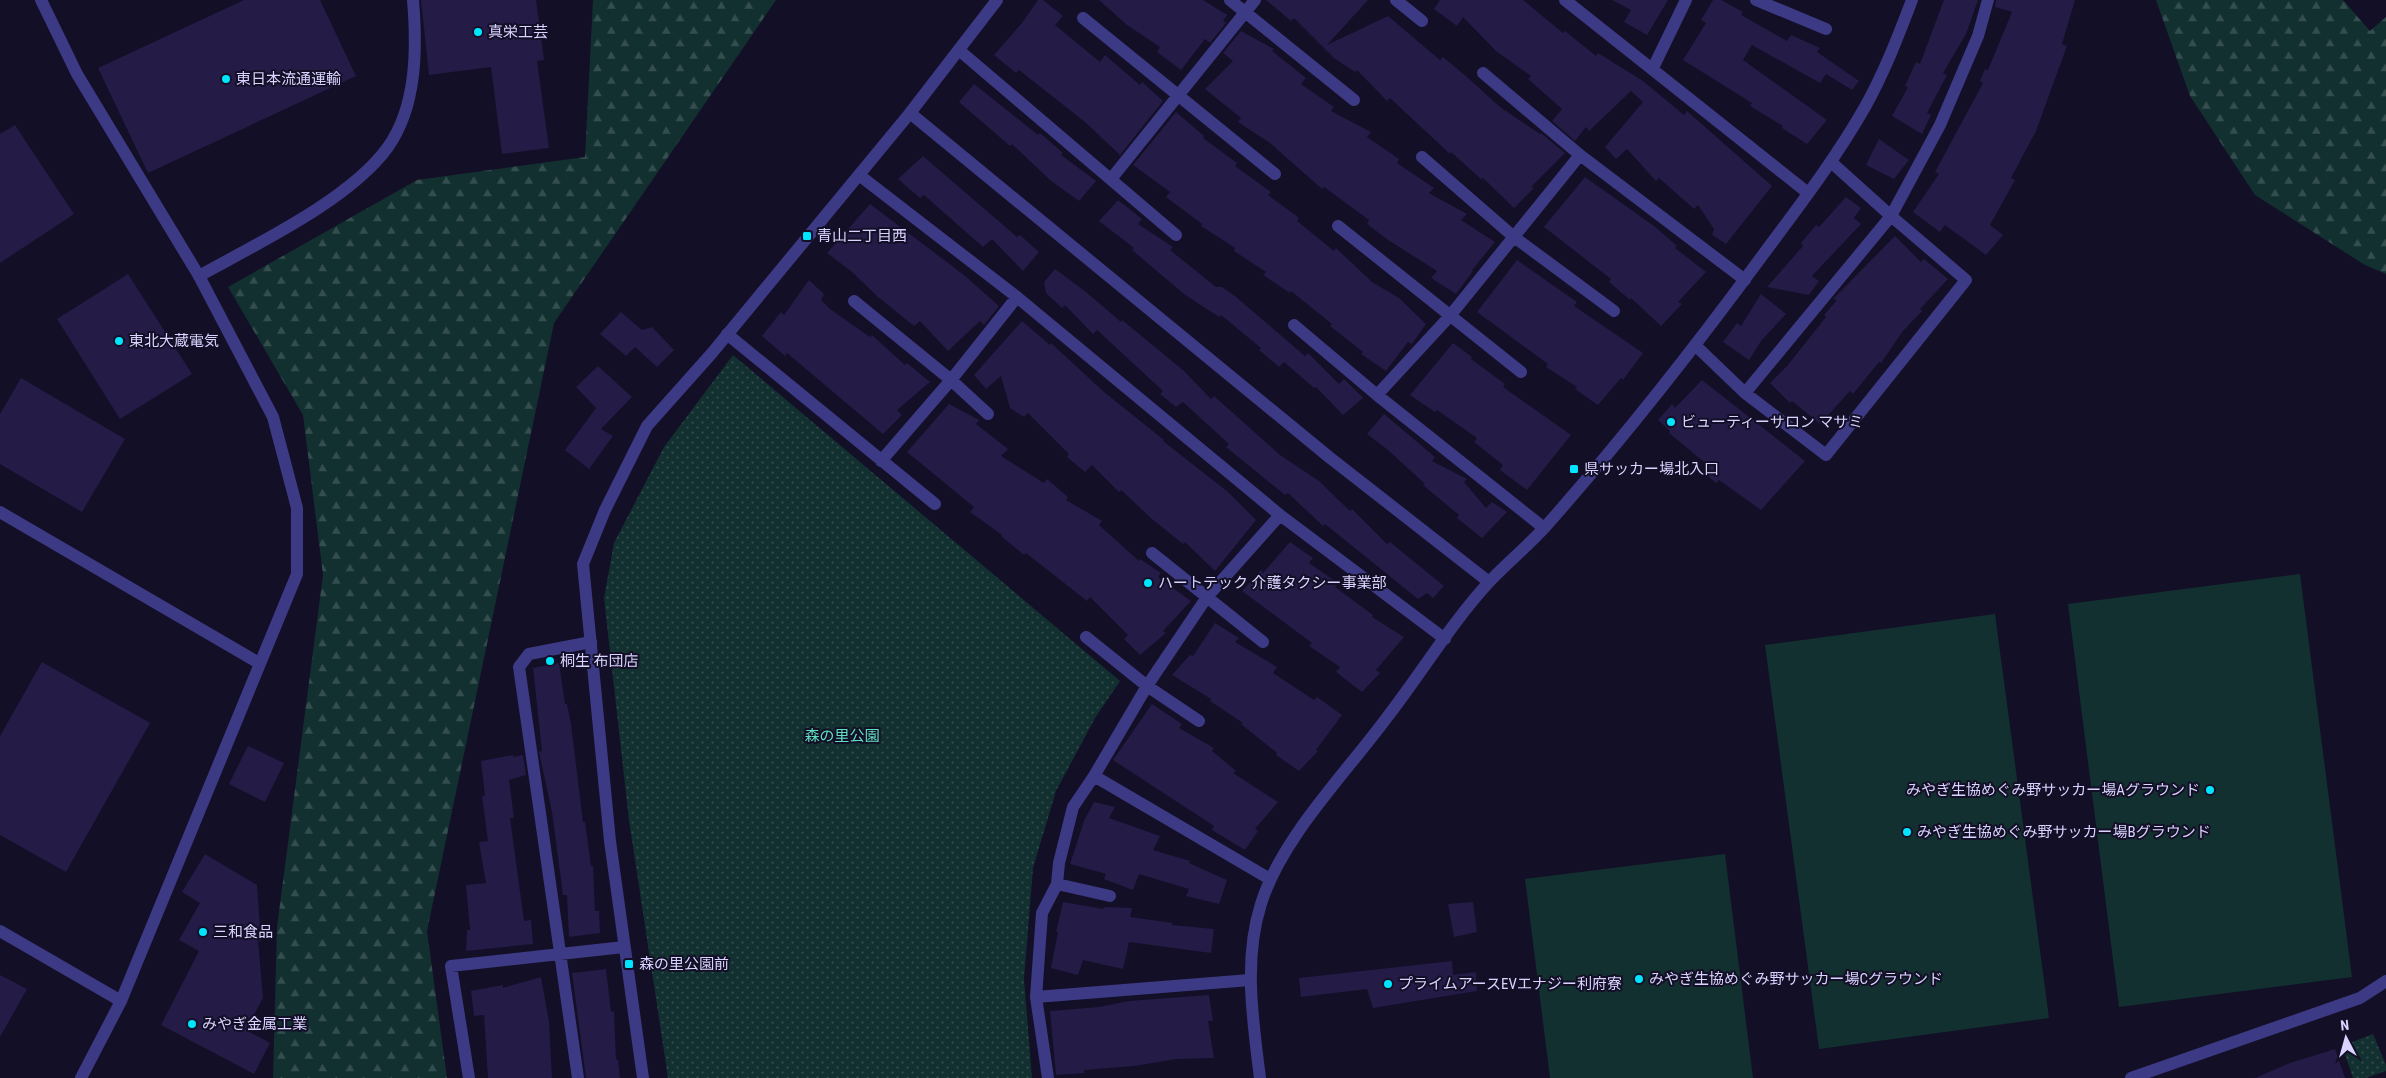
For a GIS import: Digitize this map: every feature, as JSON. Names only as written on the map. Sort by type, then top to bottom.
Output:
[{"type":"street","points":[[42,0],[77,74],[199,276],[273,418],[297,508],[297,574],[121,1001],[81,1078]]},
{"type":"street","points":[[199,276],[297,222],[356,181],[388,146],[401,121],[413,81],[417,44],[413,0]]},
{"type":"street","points":[[643,1078],[610,841],[583,564],[605,510],[646,426],[728,334],[960,51],[997,0]]},
{"type":"street","points":[[1230,0],[1354,100]]},
{"type":"street","points":[[1111,179],[1179,97],[1255,0]]},
{"type":"street","points":[[1396,0],[1422,21]]},
{"type":"street","points":[[1565,0],[1808,193]]},
{"type":"street","points":[[1653,68],[1686,0]]},
{"type":"street","points":[[1756,0],[1826,30]]},
{"type":"street","points":[[1260,1078],[1251,1007],[1250,980],[1253,937],[1260,905],[1270,879],[1306,820],[1387,718],[1489,582],[1544,528],[1696,346],[1831,162],[1865,107],[1892,53],[1912,0]]},
{"type":"street","points":[[1745,393],[1891,216],[1940,125],[1978,36],[1988,0]]},
{"type":"street","points":[[1083,18],[1275,174]]},
{"type":"street","points":[[960,51],[1176,235]]},
{"type":"street","points":[[1483,73],[1580,155],[1744,280]]},
{"type":"street","points":[[910,113],[1329,457],[1489,582]]},
{"type":"street","points":[[1377,395],[1449,317],[1580,155]]},
{"type":"street","points":[[1422,158],[1514,237],[1614,311]]},
{"type":"street","points":[[1696,346],[1745,393],[1826,455],[1966,280],[1831,162]]},
{"type":"street","points":[[859,174],[1017,297],[1280,515],[1445,639]]},
{"type":"street","points":[[1338,226],[1449,317],[1521,372]]},
{"type":"street","points":[[881,461],[951,380],[1017,297]]},
{"type":"street","points":[[854,301],[951,380],[988,414]]},
{"type":"street","points":[[1294,325],[1377,395],[1544,528]]},
{"type":"street","points":[[728,334],[935,504]]},
{"type":"street","points":[[0,512],[259,663]]},
{"type":"street","points":[[1048,1078],[1036,997],[1042,913],[1057,884],[1059,863],[1073,807],[1094,776],[1147,686],[1207,597],[1280,515]]},
{"type":"street","points":[[1152,553],[1263,642]]},
{"type":"street","points":[[1086,637],[1147,686],[1199,722]]},
{"type":"street","points":[[578,1078],[558,954],[518,667],[529,654],[590,642]]},
{"type":"street","points":[[1094,776],[1270,879]]},
{"type":"street","points":[[1057,884],[1110,896]]},
{"type":"street","points":[[0,931],[121,1001]]},
{"type":"street","points":[[469,1078],[451,966],[624,947]]},
{"type":"street","points":[[1036,997],[1250,980]]},
{"type":"street","points":[[2131,1078],[2360,998],[2386,981]]},
{"type":"green space","points":[[593,0],[776,0],[554,323],[427,931],[447,1078],[273,1078],[277,927],[323,575],[303,415],[228,287],[417,180],[585,157]]},
{"type":"green space","points":[[2156,0],[2343,0],[2370,31],[2386,17],[2386,274],[2365,265],[2255,195],[2190,96]]},
{"type":"green space","name":"森の里公園","points":[[733,355],[1120,681],[1095,718],[1056,791],[1033,868],[1024,979],[1032,1078],[668,1078],[629,820],[604,598],[614,543],[664,447]]},
{"type":"green space","name":"みやぎ生協めぐみ野サッカー場Aグラウンド","points":[[2300,574],[2352,977],[2119,1007],[2068,604]]},
{"type":"green space","name":"みやぎ生協めぐみ野サッカー場Bグラウンド","points":[[1995,614],[2049,1018],[1819,1049],[1765,645]]},
{"type":"green space","name":"みやぎ生協めぐみ野サッカー場Cグラウンド","points":[[1725,854],[1753,1078],[1550,1078],[1525,879]]},
{"type":"green space","points":[[2373,1034],[2386,1065],[2386,1071],[2366,1078],[2353,1078],[2342,1046]]},
{"type":"building","points":[[244,0],[320,0],[356,76],[148,173],[98,68]]},
{"type":"building","points":[[421,0],[536,0],[544,60],[537,61],[549,148],[502,154],[491,67],[429,75]]},
{"type":"building","points":[[1038,0],[1043,0],[1063,16],[1055,25],[1100,62],[1105,55],[1140,85],[1142,82],[1163,101],[1120,155],[1085,122],[1019,70],[1016,73],[994,55],[1022,23]]},
{"type":"building","points":[[1099,0],[1203,0],[1227,15],[1223,21],[1226,23],[1210,43],[1205,39],[1181,70],[1157,52],[1160,47],[1127,25]]},
{"type":"building","points":[[1266,0],[1368,0],[1327,45],[1388,16],[1440,60],[1443,57],[1500,107],[1541,133],[1565,153],[1531,187],[1534,188],[1514,208],[1483,178],[1481,179],[1451,152],[1450,154],[1390,98],[1387,101],[1357,70],[1355,72],[1335,59],[1294,18],[1291,21]]},
{"type":"building","points":[[1440,0],[1523,0],[1563,33],[1565,31],[1596,56],[1598,53],[1643,81],[1684,115],[1687,111],[1772,186],[1726,244],[1712,235],[1714,229],[1698,205],[1694,209],[1659,178],[1656,181],[1627,149],[1616,159],[1605,147],[1643,102],[1631,91],[1589,131],[1586,127],[1575,141],[1552,121],[1562,109],[1528,79],[1531,76],[1496,51],[1463,17],[1457,26],[1434,9]]},
{"type":"building","points":[[1612,0],[1668,0],[1647,35],[1624,22],[1631,10]]},
{"type":"building","points":[[1713,0],[1721,0],[1743,12],[1741,15],[1787,41],[1791,35],[1820,48],[1817,52],[1859,81],[1852,90],[1826,74],[1820,83],[1752,45],[1743,60],[1827,120],[1807,144],[1782,128],[1783,126],[1750,106],[1752,103],[1683,60],[1706,23],[1701,20]]},
{"type":"building","points":[[1944,0],[1978,0],[1966,34],[1943,73],[1947,75],[1927,113],[1931,115],[1922,134],[1892,116],[1908,87],[1905,86],[1916,62],[1920,64]]},
{"type":"building","points":[[1996,0],[2075,0],[2062,44],[2067,46],[2036,131],[2011,178],[2015,180],[1990,225],[2003,235],[1986,255],[1945,225],[1940,232],[1913,212],[1939,174],[1935,172],[1983,83],[1980,81],[1985,69],[1988,70],[2012,12],[1995,7]]},
{"type":"building","points":[[1241,31],[1274,49],[1272,51],[1306,78],[1301,84],[1334,107],[1331,111],[1371,132],[1367,137],[1399,159],[1397,163],[1434,188],[1429,193],[1467,214],[1461,220],[1495,242],[1472,270],[1456,294],[1431,278],[1437,271],[1388,240],[1367,224],[1369,220],[1324,187],[1322,189],[1270,143],[1238,122],[1241,118],[1205,89],[1233,61],[1223,53]]},
{"type":"building","points":[[974,84],[1038,135],[1040,133],[1063,153],[1061,155],[1096,181],[1079,201],[1050,180],[1012,144],[1010,146],[959,102]]},
{"type":"building","points":[[1176,112],[1204,136],[1203,138],[1237,163],[1235,166],[1271,192],[1268,195],[1299,218],[1297,221],[1334,251],[1336,248],[1372,282],[1399,298],[1426,324],[1412,344],[1408,342],[1386,371],[1361,354],[1363,352],[1330,326],[1332,324],[1291,291],[1290,293],[1263,275],[1266,272],[1234,251],[1235,248],[1201,226],[1202,224],[1166,197],[1170,192],[1133,165]]},
{"type":"building","points":[[15,125],[74,214],[0,263],[0,134]]},
{"type":"building","points":[[1879,139],[1909,160],[1894,179],[1866,165]]},
{"type":"building","points":[[923,156],[1017,237],[1020,235],[1039,252],[1023,271],[992,239],[983,247],[924,195],[920,198],[898,179]]},
{"type":"building","points":[[1585,177],[1654,226],[1677,246],[1675,248],[1706,272],[1678,302],[1682,304],[1661,326],[1631,298],[1630,300],[1609,282],[1611,279],[1544,227]]},
{"type":"building","points":[[1846,197],[1861,208],[1854,218],[1861,224],[1812,276],[1819,281],[1809,295],[1767,287],[1803,246],[1801,243],[1816,225],[1819,227]]},
{"type":"building","points":[[1118,200],[1142,219],[1138,224],[1173,247],[1170,250],[1216,287],[1222,287],[1235,296],[1305,356],[1308,353],[1339,384],[1344,379],[1363,398],[1343,415],[1316,387],[1314,388],[1284,362],[1279,367],[1259,350],[1261,348],[1221,315],[1219,317],[1184,294],[1132,250],[1134,248],[1099,221]]},
{"type":"building","points":[[870,204],[964,275],[999,306],[984,325],[980,321],[948,351],[920,321],[914,326],[878,297],[852,272],[827,253]]},
{"type":"building","points":[[1895,236],[1921,262],[1924,259],[1948,279],[1920,309],[1922,311],[1903,331],[1881,363],[1879,362],[1853,394],[1850,391],[1820,424],[1792,401],[1790,403],[1770,383],[1787,366],[1826,317],[1824,315],[1837,300],[1833,299]]},
{"type":"building","points":[[1517,260],[1577,302],[1574,306],[1643,353],[1623,380],[1621,378],[1598,405],[1575,389],[1577,387],[1546,367],[1548,364],[1477,312]]},
{"type":"building","points":[[1055,269],[1183,370],[1211,399],[1214,396],[1280,455],[1319,481],[1350,511],[1352,509],[1387,544],[1390,542],[1444,586],[1433,598],[1427,593],[1418,599],[1325,524],[1323,526],[1288,493],[1285,495],[1226,447],[1229,444],[1183,402],[1176,407],[1160,394],[1163,391],[1097,330],[1093,334],[1065,305],[1062,308],[1046,293],[1044,282]]},
{"type":"building","points":[[128,274],[192,374],[120,419],[57,319]]},
{"type":"building","points":[[809,280],[824,294],[821,300],[830,309],[870,337],[872,335],[905,365],[907,363],[930,382],[897,410],[902,415],[883,434],[787,353],[785,356],[762,336],[781,312],[784,315]]},
{"type":"building","points":[[1761,294],[1786,314],[1761,341],[1749,360],[1723,342],[1737,323],[1741,326]]},
{"type":"building","points":[[621,312],[642,330],[652,327],[674,350],[657,367],[635,347],[626,356],[600,334]]},
{"type":"building","points":[[1022,321],[1050,345],[1051,343],[1104,392],[1163,441],[1228,492],[1256,520],[1215,571],[1185,542],[1183,544],[1152,519],[1121,490],[1119,492],[1092,465],[1085,472],[1067,457],[1069,454],[1028,413],[1024,417],[1010,408],[1001,376],[986,389],[974,375]]},
{"type":"building","points":[[1453,343],[1505,384],[1503,387],[1571,435],[1527,490],[1500,470],[1503,465],[1474,442],[1477,438],[1437,410],[1435,412],[1410,395]]},
{"type":"building","points":[[598,366],[632,397],[601,429],[613,436],[589,469],[565,450],[596,408],[576,387]]},
{"type":"building","points":[[21,378],[125,439],[82,512],[0,464],[0,414]]},
{"type":"building","points":[[1702,380],[1805,461],[1761,510],[1719,480],[1716,483],[1704,473],[1710,467],[1669,433],[1670,431],[1658,420],[1672,404],[1675,408]]},
{"type":"building","points":[[949,404],[979,420],[976,424],[1008,449],[1001,456],[1044,483],[1047,479],[1068,497],[1066,500],[1102,521],[1099,525],[1139,561],[1140,559],[1161,573],[1158,577],[1191,601],[1163,631],[1166,633],[1140,655],[1124,639],[1128,635],[1090,597],[1087,601],[1026,553],[1024,555],[1002,535],[970,512],[974,507],[907,452]]},
{"type":"building","points":[[1384,414],[1435,457],[1432,461],[1467,479],[1464,482],[1486,508],[1492,502],[1507,512],[1482,538],[1457,518],[1459,515],[1423,485],[1425,484],[1388,450],[1367,434]]},
{"type":"building","points":[[1290,542],[1313,558],[1309,563],[1338,583],[1335,587],[1373,615],[1372,617],[1404,637],[1376,670],[1380,673],[1362,692],[1336,672],[1340,667],[1309,646],[1312,643],[1242,591],[1261,570],[1263,573]]},
{"type":"building","points":[[1215,623],[1239,638],[1235,642],[1277,667],[1273,673],[1314,700],[1317,697],[1342,715],[1316,750],[1318,751],[1299,771],[1276,755],[1277,753],[1241,724],[1243,723],[1210,701],[1211,699],[1172,675],[1190,655],[1193,656]]},
{"type":"building","points":[[42,662],[150,723],[66,872],[0,835],[0,736]]},
{"type":"building","points":[[559,663],[565,704],[567,704],[571,724],[583,822],[585,822],[591,866],[593,866],[595,911],[599,911],[600,933],[569,937],[567,895],[563,895],[552,812],[539,752],[542,751],[533,668]]},
{"type":"building","points":[[1152,704],[1182,724],[1179,728],[1214,748],[1212,751],[1236,771],[1233,773],[1278,802],[1255,829],[1258,831],[1245,850],[1212,830],[1214,826],[1113,760]]},
{"type":"building","points":[[248,746],[284,763],[265,802],[229,784]]},
{"type":"building","points":[[513,755],[513,757],[523,755],[526,775],[509,780],[514,818],[510,818],[524,921],[531,920],[533,944],[466,951],[467,930],[470,930],[466,885],[486,883],[479,842],[488,841],[482,796],[485,796],[481,761]]},
{"type":"building","points":[[1094,802],[1115,807],[1109,818],[1160,836],[1153,850],[1190,861],[1189,863],[1227,880],[1219,904],[1186,896],[1189,889],[1139,874],[1133,890],[1104,879],[1106,874],[1070,864],[1084,821]]},
{"type":"building","points":[[205,854],[257,885],[261,942],[258,940],[263,998],[246,1030],[270,1043],[254,1074],[161,1025],[199,951],[179,940],[200,903],[182,892]]},
{"type":"building","points":[[1063,902],[1103,909],[1104,907],[1132,908],[1130,917],[1173,923],[1172,925],[1214,929],[1211,953],[1129,942],[1123,969],[1083,960],[1078,975],[1051,968],[1058,932],[1056,932]]},
{"type":"building","points":[[1473,902],[1477,932],[1454,937],[1448,904]]},
{"type":"building","name":"プライムアースEVエナジー利府寮","points":[[1452,961],[1453,975],[1476,972],[1477,991],[1373,1008],[1367,989],[1301,997],[1299,978]]},
{"type":"building","points":[[606,969],[611,1012],[614,1011],[616,1060],[618,1059],[620,1078],[586,1078],[572,973]]},
{"type":"building","points":[[0,975],[27,989],[0,1037]]},
{"type":"building","points":[[541,977],[549,1022],[552,1078],[488,1078],[484,1015],[474,1016],[471,991],[503,985],[503,988]]},
{"type":"building","points":[[1209,995],[1213,1021],[1208,1021],[1214,1058],[1176,1059],[1134,1066],[1084,1070],[1085,1073],[1056,1075],[1050,1011],[1099,1007],[1129,1001]]},
{"type":"building","points":[[2335,1049],[2345,1078],[2255,1078],[2290,1063]]},
{"type":"place","name":"真栄工芸","points":[[478,32]]},
{"type":"place","name":"東日本流通運輸","points":[[226,79]]},
{"type":"place","name":"青山二丁目西","points":[[807,236]]},
{"type":"place","name":"東北大蔵電気","points":[[119,341]]},
{"type":"place","name":"ビューティーサロン マサミ","points":[[1671,422]]},
{"type":"place","name":"県サッカー場北入口","points":[[1574,469]]},
{"type":"place","name":"ハートテック 介護タクシー事業部","points":[[1148,583]]},
{"type":"place","name":"桐生 布団店","points":[[550,661]]},
{"type":"place","name":"みやぎ生協めぐみ野サッカー場Aグラウンド","points":[[2210,790]]},
{"type":"place","name":"みやぎ生協めぐみ野サッカー場Bグラウンド","points":[[1907,832]]},
{"type":"place","name":"三和食品","points":[[203,932]]},
{"type":"place","name":"森の里公園前","points":[[629,964]]},
{"type":"place","name":"みやぎ生協めぐみ野サッカー場Cグラウンド","points":[[1639,979]]},
{"type":"place","name":"プライムアースEVエナジー利府寮","points":[[1388,984]]},
{"type":"place","name":"みやぎ金属工業","points":[[192,1024]]}]
